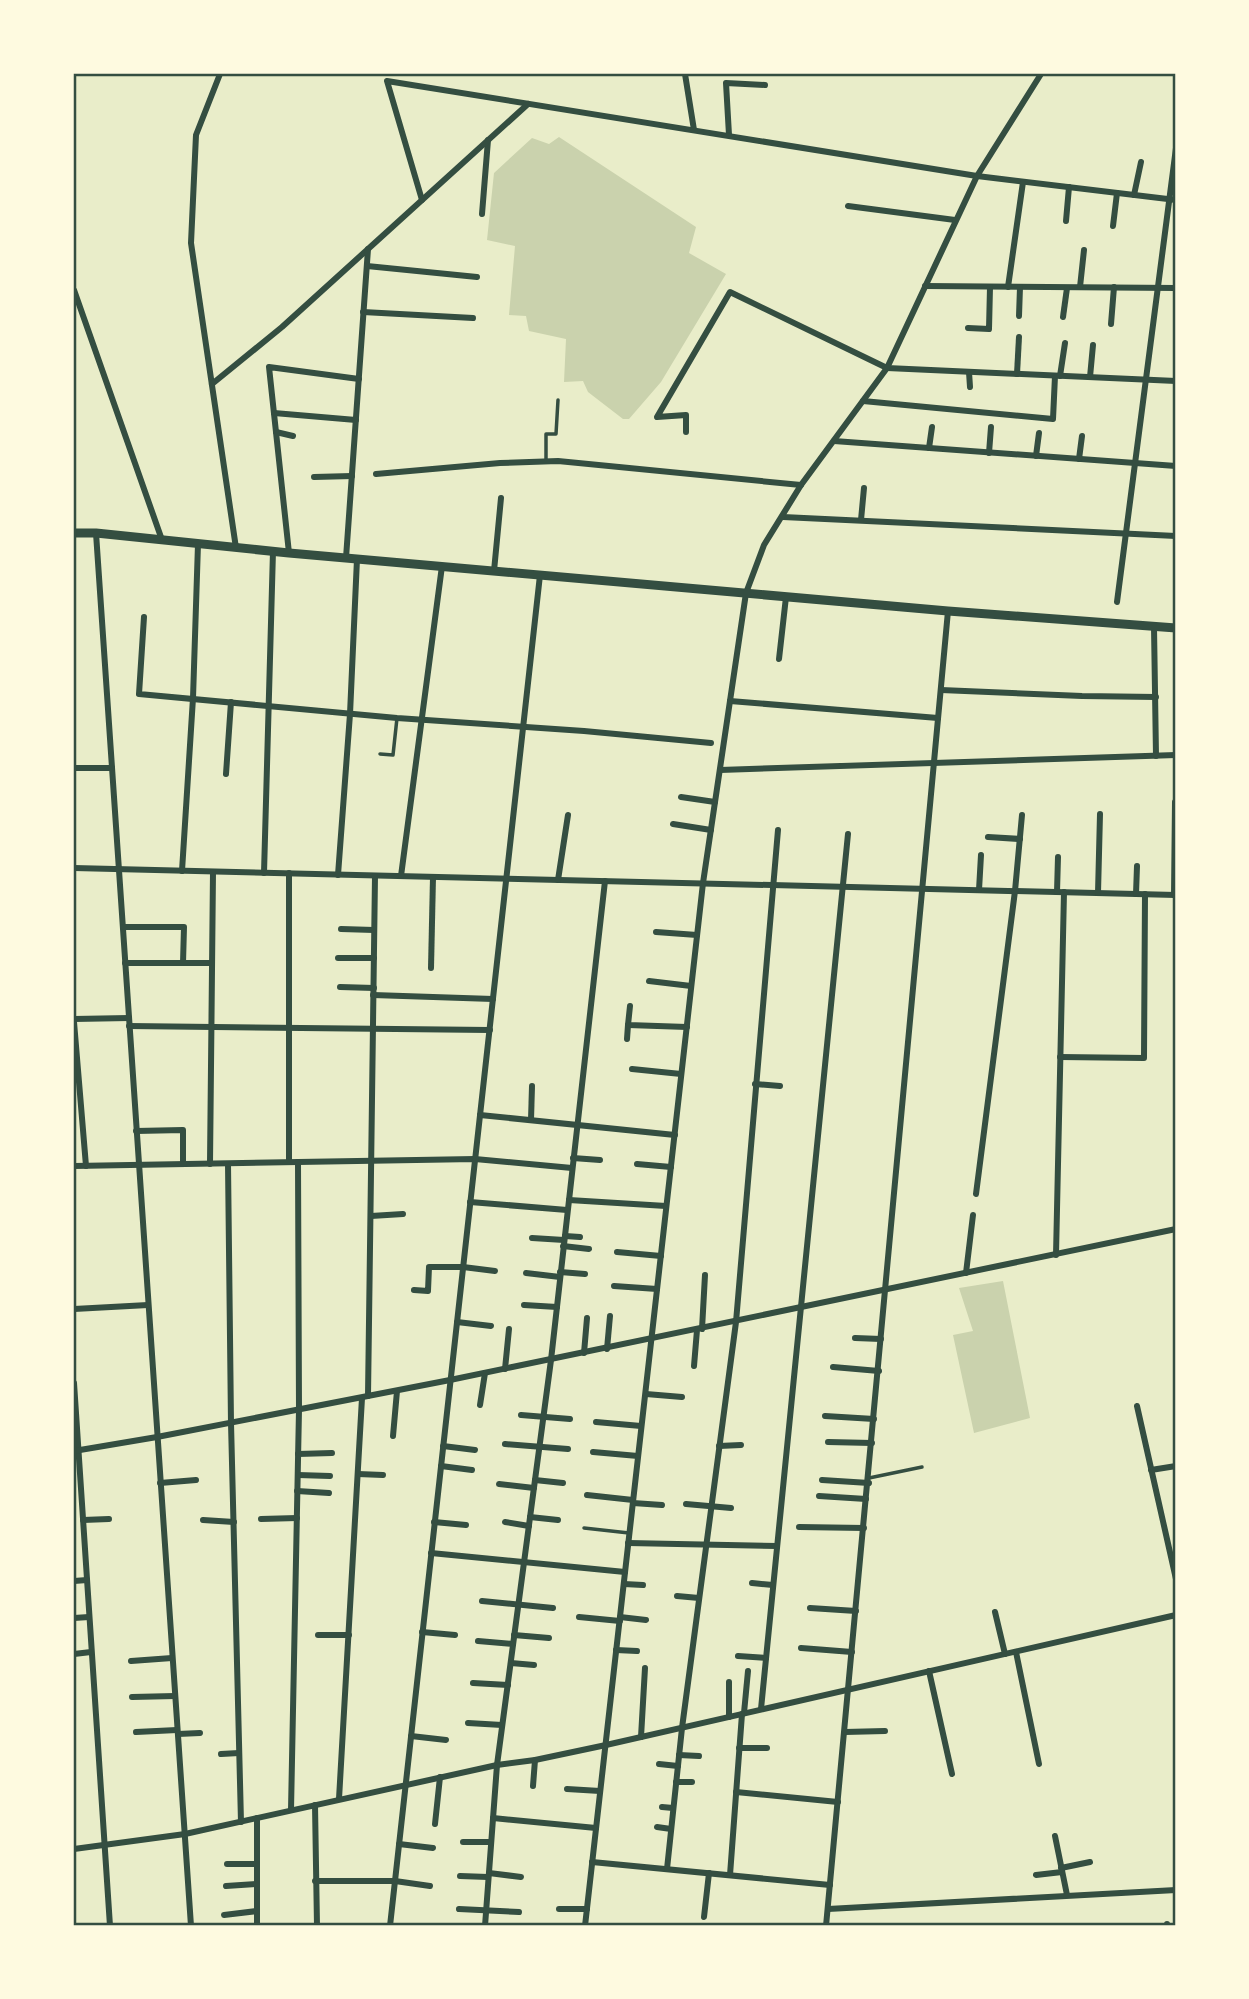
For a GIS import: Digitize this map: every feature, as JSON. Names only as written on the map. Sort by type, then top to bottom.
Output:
[{"type":"main road","points":[[74,533],[948,611],[1175,628]]},
{"type":"street","points":[[220,74],[196,135],[191,243],[236,548]]},
{"type":"street","points":[[685,74],[694,130]]},
{"type":"street","points":[[585,1926],[703,883],[746,593],[764,545],[801,485],[887,368],[977,176],[1041,74]]},
{"type":"street","points":[[422,200],[387,81],[977,176],[1172,200]]},
{"type":"street","points":[[729,135],[726,83],[765,85]]},
{"type":"street","points":[[212,384],[282,327],[528,104]]},
{"type":"street","points":[[482,214],[488,140]]},
{"type":"street","points":[[1116,602],[1172,200],[1175,148]]},
{"type":"street","points":[[1134,195],[1141,162]]},
{"type":"street","points":[[1008,287],[1023,181]]},
{"type":"street","points":[[1066,221],[1069,187]]},
{"type":"street","points":[[1113,226],[1117,193]]},
{"type":"street","points":[[848,206],[955,220]]},
{"type":"street","points":[[346,558],[368,249]]},
{"type":"street","points":[[1080,287],[1084,250]]},
{"type":"street","points":[[367,266],[477,277]]},
{"type":"street","points":[[925,286],[1175,288]]},
{"type":"street","points":[[968,328],[989,329],[990,287]]},
{"type":"street","points":[[1019,316],[1020,287]]},
{"type":"street","points":[[1111,324],[1114,287]]},
{"type":"street","points":[[1063,317],[1067,288]]},
{"type":"street","points":[[74,290],[162,540]]},
{"type":"street","points":[[686,432],[687,415],[657,417],[730,292],[887,368],[1175,381]]},
{"type":"street","points":[[363,312],[473,318]]},
{"type":"street","points":[[1017,374],[1020,337]]},
{"type":"street","points":[[863,401],[1053,419],[1065,343]]},
{"type":"street","points":[[1090,377],[1093,345]]},
{"type":"street","points":[[289,553],[269,367],[359,379]]},
{"type":"street","points":[[970,372],[970,387]]},
{"type":"street","points":[[274,413],[356,420]]},
{"type":"street","points":[[929,448],[932,427]]},
{"type":"street","points":[[989,453],[991,427]]},
{"type":"street","points":[[276,432],[293,436]]},
{"type":"street","points":[[1036,456],[1039,433]]},
{"type":"street","points":[[1079,459],[1082,436]]},
{"type":"street","points":[[834,441],[1175,466]]},
{"type":"street","points":[[376,474],[546,460],[801,485]]},
{"type":"street","points":[[314,477],[352,476]]},
{"type":"street","points":[[861,520],[864,488]]},
{"type":"street","points":[[494,571],[501,498]]},
{"type":"street","points":[[783,517],[1175,536]]},
{"type":"street","points":[[96,533],[191,1926]]},
{"type":"street","points":[[182,871],[194,698],[198,544]]},
{"type":"street","points":[[264,873],[273,551]]},
{"type":"street","points":[[338,875],[357,559]]},
{"type":"street","points":[[401,876],[442,566]]},
{"type":"street","points":[[390,1926],[540,575]]},
{"type":"street","points":[[779,659],[786,597]]},
{"type":"street","points":[[826,1926],[948,611]]},
{"type":"street","points":[[144,617],[139,694],[710,743]]},
{"type":"street","points":[[1154,627],[1156,755]]},
{"type":"street","points":[[941,690],[1156,697]]},
{"type":"street","points":[[730,701],[938,718]]},
{"type":"street","points":[[226,774],[231,702]]},
{"type":"street","points":[[720,770],[1175,755]]},
{"type":"street","points":[[74,768],[111,768]]},
{"type":"street","points":[[681,797],[715,803]]},
{"type":"street","points":[[74,868],[1175,895],[1175,802]]},
{"type":"street","points":[[1098,893],[1100,814]]},
{"type":"street","points":[[558,880],[568,815]]},
{"type":"street","points":[[976,1194],[1015,891],[1022,815]]},
{"type":"street","points":[[673,824],[711,830]]},
{"type":"street","points":[[667,1869],[682,1728],[736,1322],[778,830]]},
{"type":"street","points":[[761,1709],[839,900],[843,887],[848,834]]},
{"type":"street","points":[[988,837],[1020,839]]},
{"type":"street","points":[[979,890],[981,855]]},
{"type":"street","points":[[1056,1255],[1061,892],[1058,857]]},
{"type":"street","points":[[1136,894],[1137,866]]},
{"type":"street","points":[[211,1164],[213,872]]},
{"type":"street","points":[[289,873],[289,1162]]},
{"type":"street","points":[[339,1799],[365,1397],[371,1216],[375,876]]},
{"type":"street","points":[[431,968],[432,877]]},
{"type":"street","points":[[485,1926],[497,1765],[551,1360],[605,881]]},
{"type":"street","points":[[1060,1057],[1144,1058],[1145,894]]},
{"type":"street","points":[[123,927],[184,927],[183,963]]},
{"type":"street","points":[[341,929],[374,930]]},
{"type":"street","points":[[656,932],[697,935]]},
{"type":"street","points":[[338,958],[374,958]]},
{"type":"street","points":[[125,964],[212,963]]},
{"type":"street","points":[[649,981],[691,986]]},
{"type":"street","points":[[340,987],[374,992],[493,999]]},
{"type":"street","points":[[627,1040],[630,1006]]},
{"type":"street","points":[[86,1166],[74,1020],[129,1018]]},
{"type":"street","points":[[628,1025],[687,1027]]},
{"type":"street","points":[[129,1026],[489,1030]]},
{"type":"street","points":[[632,1069],[681,1074]]},
{"type":"street","points":[[755,1084],[780,1086]]},
{"type":"street","points":[[531,1120],[532,1086]]},
{"type":"street","points":[[480,1115],[674,1135]]},
{"type":"street","points":[[136,1132],[183,1130],[183,1164]]},
{"type":"street","points":[[573,1158],[600,1160]]},
{"type":"street","points":[[74,1167],[475,1159],[572,1168]]},
{"type":"street","points":[[290,1810],[299,1410],[298,1162]]},
{"type":"street","points":[[229,1164],[231,1423],[241,1822]]},
{"type":"street","points":[[636,1164],[671,1167]]},
{"type":"street","points":[[569,1200],[666,1206]]},
{"type":"street","points":[[470,1202],[567,1210]]},
{"type":"street","points":[[371,1216],[403,1214]]},
{"type":"street","points":[[966,1273],[973,1215]]},
{"type":"street","points":[[76,1451],[607,1349],[1175,1229]]},
{"type":"street","points":[[564,1241],[580,1237]]},
{"type":"street","points":[[532,1238],[564,1241],[589,1249]]},
{"type":"street","points":[[617,1252],[661,1256]]},
{"type":"street","points":[[414,1290],[428,1291],[429,1267],[495,1271]]},
{"type":"street","points":[[526,1273],[585,1274]]},
{"type":"street","points":[[694,1366],[705,1275]]},
{"type":"street","points":[[614,1286],[657,1289]]},
{"type":"street","points":[[524,1305],[557,1307]]},
{"type":"street","points":[[74,1309],[148,1306]]},
{"type":"street","points":[[607,1349],[610,1317]]},
{"type":"street","points":[[584,1353],[587,1318]]},
{"type":"street","points":[[457,1322],[491,1326]]},
{"type":"street","points":[[505,1369],[509,1329]]},
{"type":"street","points":[[855,1338],[881,1339]]},
{"type":"street","points":[[833,1367],[879,1371]]},
{"type":"street","points":[[480,1405],[485,1373]]},
{"type":"street","points":[[74,1383],[76,1451],[110,1926]]},
{"type":"street","points":[[393,1436],[397,1391]]},
{"type":"street","points":[[646,1394],[682,1398]]},
{"type":"street","points":[[1137,1406],[1175,1579]]},
{"type":"street","points":[[521,1415],[570,1419]]},
{"type":"street","points":[[825,1416],[874,1419]]},
{"type":"street","points":[[596,1422],[642,1426]]},
{"type":"street","points":[[828,1442],[872,1443]]},
{"type":"street","points":[[505,1444],[568,1449]]},
{"type":"street","points":[[719,1446],[741,1445]]},
{"type":"street","points":[[443,1446],[475,1450]]},
{"type":"street","points":[[593,1452],[638,1456]]},
{"type":"street","points":[[298,1454],[332,1453]]},
{"type":"street","points":[[441,1466],[472,1470]]},
{"type":"street","points":[[1152,1470],[1175,1466]]},
{"type":"street","points":[[358,1474],[383,1475]]},
{"type":"street","points":[[298,1475],[330,1476]]},
{"type":"street","points":[[160,1483],[196,1480]]},
{"type":"street","points":[[822,1480],[869,1481]]},
{"type":"street","points":[[499,1484],[563,1483]]},
{"type":"street","points":[[297,1491],[330,1493]]},
{"type":"street","points":[[587,1495],[662,1505]]},
{"type":"street","points":[[819,1496],[866,1499]]},
{"type":"street","points":[[686,1504],[731,1508]]},
{"type":"street","points":[[530,1517],[558,1520]]},
{"type":"street","points":[[261,1519],[297,1518]]},
{"type":"street","points":[[83,1520],[109,1519]]},
{"type":"street","points":[[203,1520],[234,1522]]},
{"type":"street","points":[[435,1522],[466,1525]]},
{"type":"street","points":[[505,1522],[529,1526]]},
{"type":"street","points":[[799,1527],[863,1528]]},
{"type":"street","points":[[628,1543],[777,1546]]},
{"type":"street","points":[[431,1553],[625,1572]]},
{"type":"street","points":[[74,1581],[87,1580]]},
{"type":"street","points":[[752,1583],[773,1585]]},
{"type":"street","points":[[624,1584],[643,1585]]},
{"type":"street","points":[[677,1596],[699,1598]]},
{"type":"street","points":[[482,1601],[553,1608]]},
{"type":"street","points":[[810,1608],[856,1611]]},
{"type":"street","points":[[995,1612],[1004,1654]]},
{"type":"street","points":[[74,1849],[185,1834],[405,1784],[606,1745],[1175,1615]]},
{"type":"street","points":[[74,1618],[89,1617]]},
{"type":"street","points":[[579,1617],[646,1620]]},
{"type":"street","points":[[422,1632],[455,1635]]},
{"type":"street","points":[[318,1635],[349,1635]]},
{"type":"street","points":[[514,1635],[549,1638]]},
{"type":"street","points":[[478,1641],[513,1644]]},
{"type":"street","points":[[801,1648],[852,1652]]},
{"type":"street","points":[[616,1650],[636,1651]]},
{"type":"street","points":[[74,1654],[91,1652]]},
{"type":"street","points":[[1016,1652],[1039,1764]]},
{"type":"street","points":[[738,1656],[766,1658]]},
{"type":"street","points":[[131,1661],[172,1658]]},
{"type":"street","points":[[510,1663],[534,1665]]},
{"type":"street","points":[[641,1737],[645,1668]]},
{"type":"street","points":[[730,1875],[739,1748],[748,1671]]},
{"type":"street","points":[[929,1671],[952,1774]]},
{"type":"street","points":[[729,1682],[729,1717]]},
{"type":"street","points":[[473,1683],[508,1685]]},
{"type":"street","points":[[132,1697],[175,1696]]},
{"type":"street","points":[[468,1723],[502,1725]]},
{"type":"street","points":[[845,1732],[886,1731]]},
{"type":"street","points":[[136,1732],[200,1733]]},
{"type":"street","points":[[411,1736],[446,1740]]},
{"type":"street","points":[[739,1748],[767,1748]]},
{"type":"street","points":[[221,1754],[239,1753]]},
{"type":"street","points":[[679,1755],[699,1756]]},
{"type":"street","points":[[533,1786],[535,1760]]},
{"type":"street","points":[[659,1764],[678,1766]]},
{"type":"street","points":[[436,1824],[440,1777]]},
{"type":"street","points":[[676,1782],[692,1783]]},
{"type":"street","points":[[567,1788],[600,1791]]},
{"type":"street","points":[[736,1792],[838,1802]]},
{"type":"street","points":[[315,1805],[317,1926]]},
{"type":"street","points":[[662,1807],[673,1808]]},
{"type":"street","points":[[257,1818],[257,1926]]},
{"type":"street","points":[[493,1818],[596,1828]]},
{"type":"street","points":[[657,1827],[671,1829]]},
{"type":"street","points":[[1055,1836],[1067,1895]]},
{"type":"street","points":[[463,1842],[491,1842]]},
{"type":"street","points":[[399,1844],[433,1848]]},
{"type":"street","points":[[1036,1875],[1090,1862]]},
{"type":"street","points":[[592,1863],[831,1885]]},
{"type":"street","points":[[227,1864],[257,1864]]},
{"type":"street","points":[[704,1917],[709,1873]]},
{"type":"street","points":[[460,1876],[521,1877]]},
{"type":"street","points":[[315,1881],[394,1881],[430,1885]]},
{"type":"street","points":[[226,1886],[257,1884]]},
{"type":"street","points":[[828,1909],[1175,1890]]},
{"type":"street","points":[[459,1909],[519,1912]]},
{"type":"street","points":[[559,1909],[587,1909]]},
{"type":"street","points":[[224,1915],[257,1911]]},
{"type":"lane","points":[[546,460],[547,434],[555,434],[558,400]]},
{"type":"lane","points":[[380,754],[393,755],[397,718]]},
{"type":"lane","points":[[869,1481],[922,1467]]},
{"type":"lane","points":[[584,1528],[629,1533]]},
{"type":"green space","points":[[559,137],[696,227],[689,253],[726,274],[661,382],[629,419],[623,419],[588,392],[583,381],[564,382],[566,339],[529,331],[526,316],[509,315],[515,246],[487,240],[494,173],[532,138],[549,144]]},
{"type":"green space","points":[[1003,1281],[1030,1418],[974,1433],[953,1335],[973,1331],[959,1288]]}]
